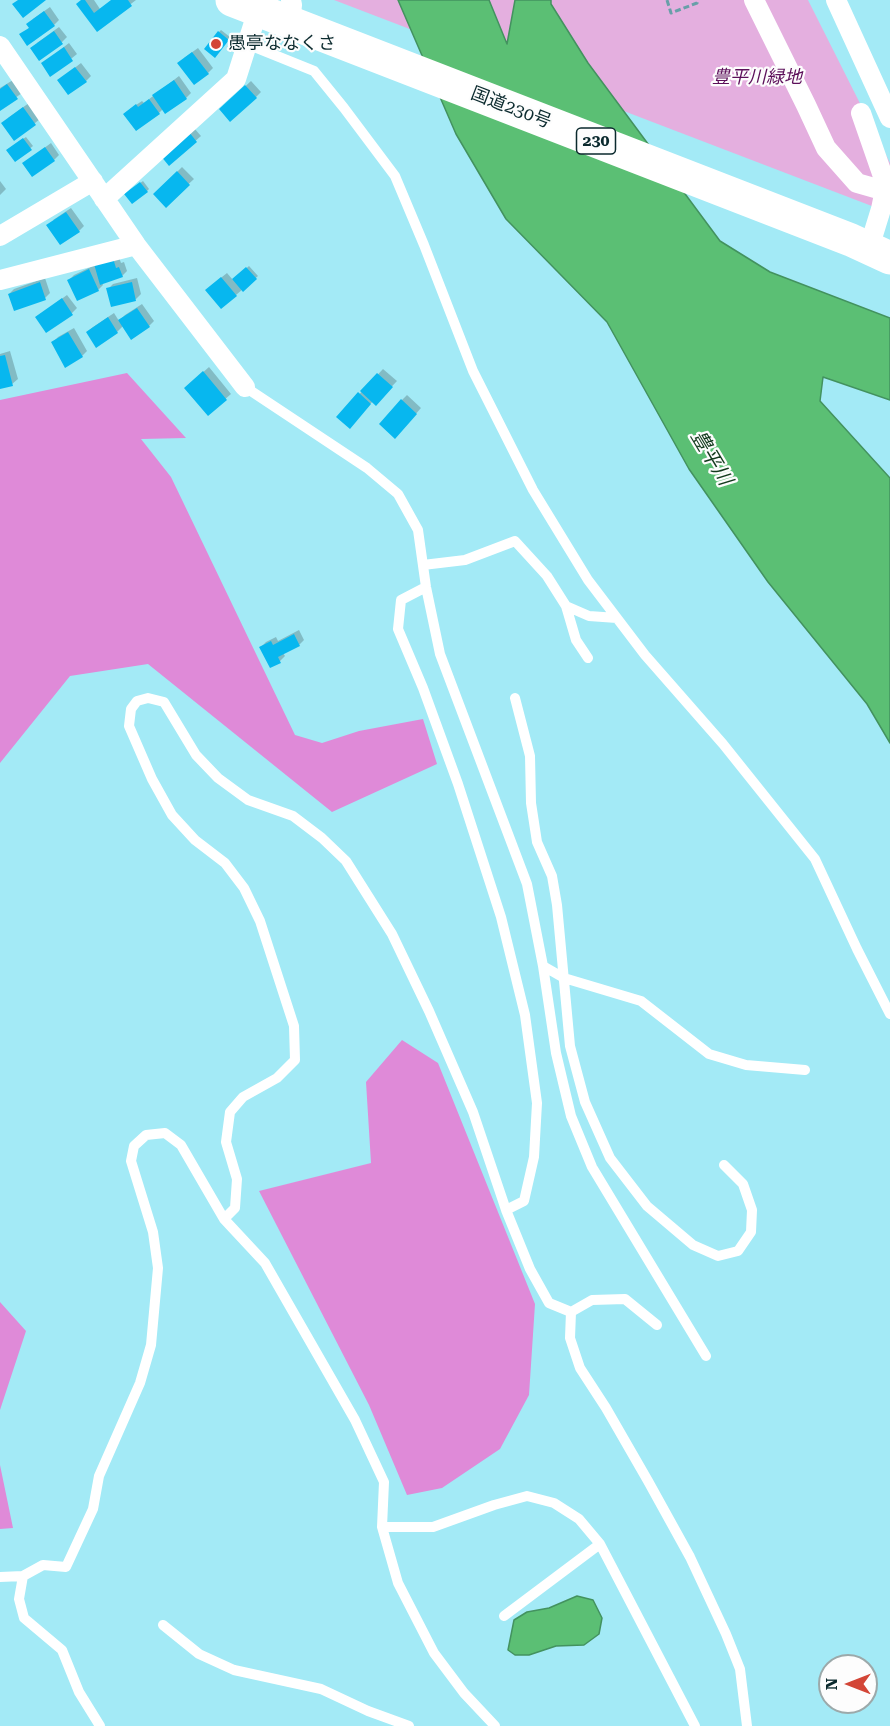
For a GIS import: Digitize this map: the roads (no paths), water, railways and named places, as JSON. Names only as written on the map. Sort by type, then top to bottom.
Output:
[{"type":"highway","name":"国道230号","points":[[270,7],[341,42],[870,249]]},
{"type":"street","points":[[754,0],[826,148],[856,183],[885,191]]},
{"type":"street","points":[[836,0],[890,118]]},
{"type":"street","points":[[104,199],[236,79],[247,44],[270,7]]},
{"type":"street","points":[[0,46],[136,245],[245,387]]},
{"type":"street","points":[[861,113],[886,185],[870,249]]},
{"type":"street","points":[[0,236],[93,182]]},
{"type":"street","points":[[0,280],[136,245]]},
{"type":"lane","points":[[247,44],[314,71],[395,176],[473,371],[533,490],[588,580],[645,655],[723,744],[815,859],[890,1014]]},
{"type":"lane","points":[[245,387],[367,468],[398,494],[418,530],[426,587],[440,654],[526,884],[543,966],[558,1063],[571,1116],[592,1167],[705,1356]]},
{"type":"lane","points":[[423,565],[465,560],[515,541],[547,576],[566,606],[576,640],[588,658]]},
{"type":"lane","points":[[426,587],[401,600],[398,629],[423,688],[458,784],[501,917],[527,1026],[537,1103],[534,1157],[524,1201],[506,1210]]},
{"type":"lane","points":[[566,606],[589,616],[617,618]]},
{"type":"lane","points":[[224,1219],[235,1208],[237,1179],[226,1142],[230,1112],[243,1097],[277,1078],[295,1060],[294,1026],[260,921],[244,888],[225,863],[195,840],[172,815],[152,779],[129,726],[131,709],[137,701],[148,698],[164,702],[196,754],[218,778],[248,800],[293,816],[322,838],[346,861],[392,934],[429,1011],[473,1112],[506,1210],[530,1269],[549,1303],[571,1312]]},
{"type":"lane","points":[[515,698],[530,756],[531,803],[537,842],[552,876],[556,895],[570,1046],[585,1102],[610,1158],[647,1206],[693,1245],[718,1256],[738,1251],[751,1232],[752,1210],[743,1184],[724,1165]]},
{"type":"lane","points":[[543,966],[564,978],[641,1001],[709,1054],[746,1065],[805,1070]]},
{"type":"lane","points":[[0,1577],[23,1576],[43,1565],[66,1567],[93,1509],[99,1476],[140,1383],[151,1345],[158,1268],[153,1232],[131,1161],[134,1146],[146,1135],[165,1133],[181,1145],[224,1219],[266,1263],[355,1420],[384,1482],[382,1527],[398,1583],[434,1653],[464,1693],[495,1726]]},
{"type":"lane","points":[[571,1312],[592,1300],[625,1299],[657,1325]]},
{"type":"lane","points":[[571,1312],[570,1338],[580,1368],[654,1491],[690,1557],[726,1634],[740,1669],[747,1726]]},
{"type":"lane","points":[[382,1527],[433,1527],[527,1496],[554,1503],[579,1519],[600,1544],[695,1726]]},
{"type":"lane","points":[[504,1616],[600,1544]]},
{"type":"lane","points":[[23,1576],[19,1599],[24,1618],[62,1650],[79,1692],[100,1726]]},
{"type":"lane","points":[[163,1625],[199,1654],[234,1670],[321,1689],[368,1711],[410,1726]]},
{"type":"water","name":"豊平川","points":[[398,0],[489,0],[507,44],[515,0],[551,0],[551,4],[588,63],[720,241],[770,272],[890,318],[890,400],[823,377],[820,401],[890,478],[890,743],[867,704],[768,582],[689,469],[607,322],[506,219],[456,134]]},
{"type":"water","points":[[577,1596],[593,1600],[602,1618],[599,1634],[584,1645],[556,1646],[529,1655],[515,1655],[508,1650],[514,1620],[527,1612],[549,1608]]},
{"type":"place","name":"愚亭ななくさ","points":[[216,44]]},
{"type":"park label","name":"豊平川緑地","points":[[757,78]]}]
